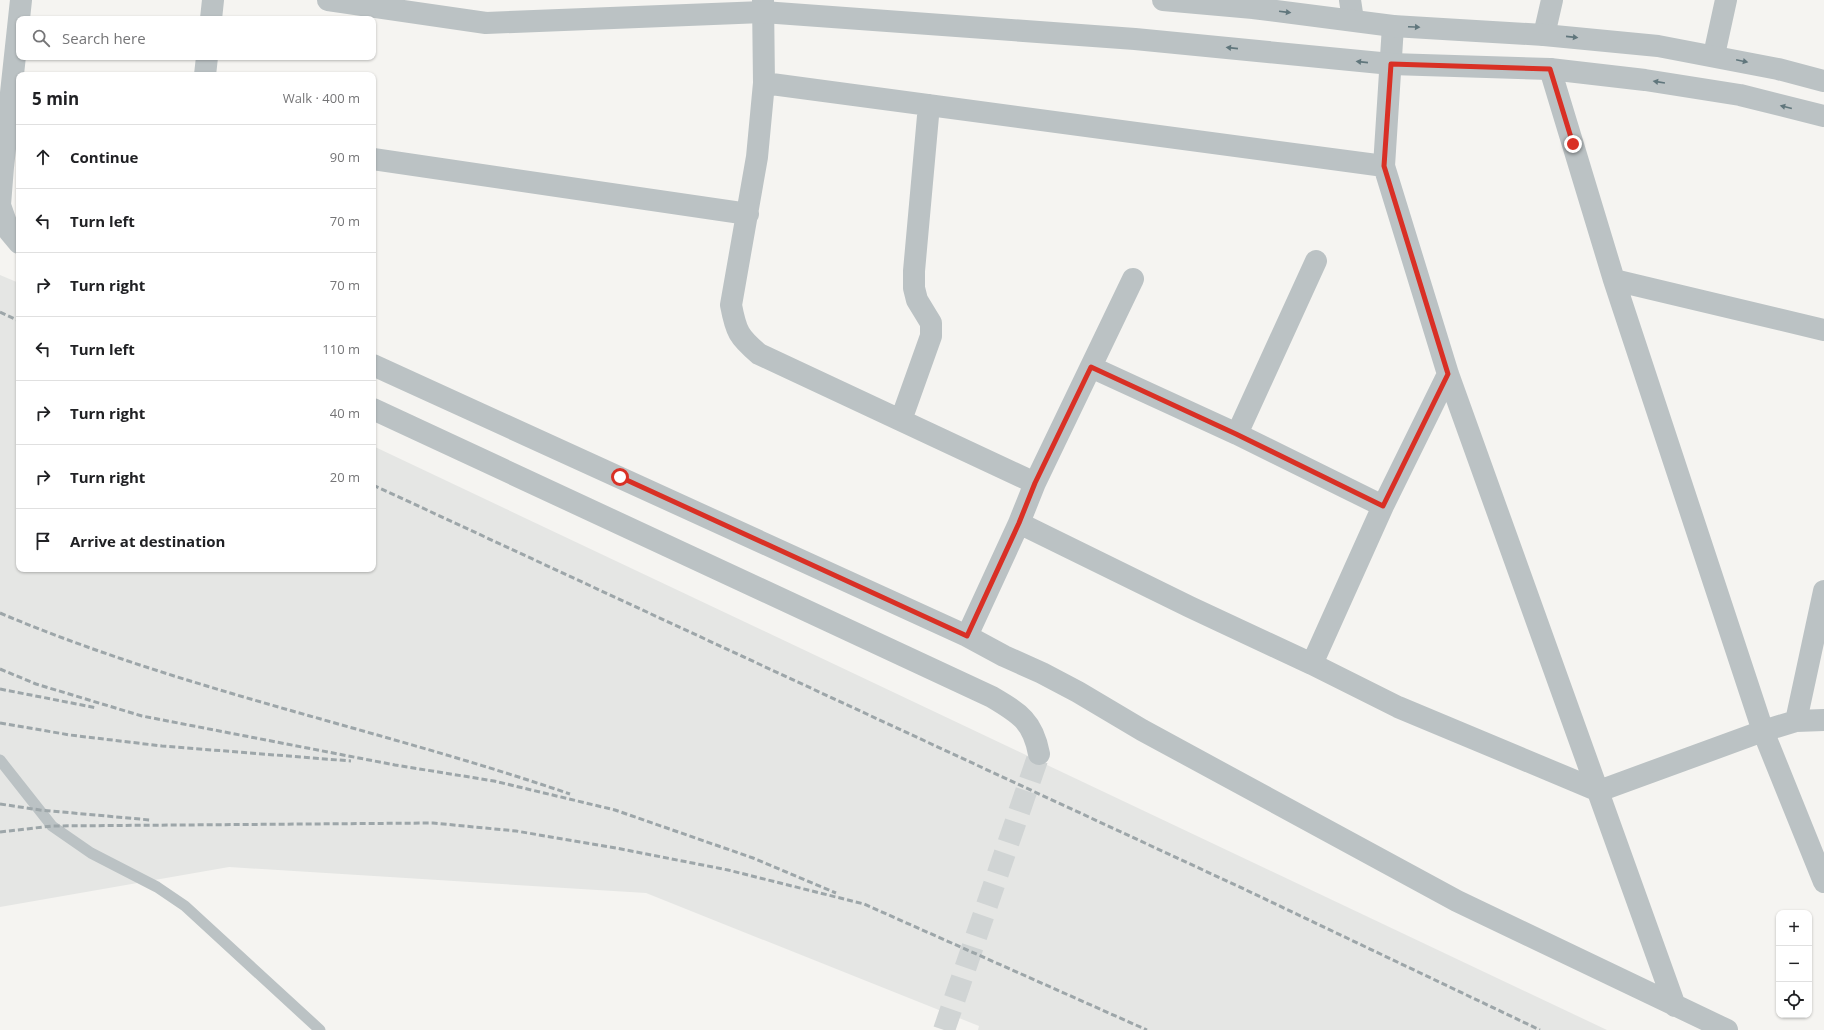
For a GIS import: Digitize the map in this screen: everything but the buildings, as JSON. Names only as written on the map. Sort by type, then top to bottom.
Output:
[{"type":"street","points":[[19,16],[21,0]]},
{"type":"street","points":[[211,16],[213,0]]},
{"type":"street","points":[[328,0],[486,23],[763,6],[1135,39],[1391,64],[1550,69],[1644,80],[1740,95],[1824,116]]},
{"type":"street","points":[[1163,0],[1351,10],[1393,26],[1544,35],[1658,46],[1714,55],[1824,81]]},
{"type":"street","points":[[1544,35],[1552,0]]},
{"type":"street","points":[[1714,55],[1726,0]]},
{"type":"street","points":[[763,6],[764,83],[757,157],[731,306],[735,325],[742,340],[759,354],[1035,483]]},
{"type":"street","points":[[1393,26],[1384,166],[1448,374],[1675,1006]]},
{"type":"street","points":[[16,46],[0,204],[9,231],[16,239]]},
{"type":"street","points":[[205,72],[207,60]]},
{"type":"street","points":[[1550,69],[1614,280],[1763,731],[1824,882]]},
{"type":"street","points":[[764,83],[1384,166]]},
{"type":"street","points":[[901,420],[931,336],[931,322],[917,300],[914,282],[929,105]]},
{"type":"street","points":[[376,159],[748,214]]},
{"type":"street","points":[[0,204],[16,211]]},
{"type":"street","points":[[1236,434],[1316,261]]},
{"type":"street","points":[[967,636],[1019,523],[1035,483],[1133,279]]},
{"type":"street","points":[[1614,280],[1824,330]]},
{"type":"street","points":[[376,366],[967,636],[1078,692],[1142,730],[1457,901],[1726,1030]]},
{"type":"street","points":[[1091,367],[1236,434],[1383,506]]},
{"type":"street","points":[[1312,664],[1383,506],[1448,374]]},
{"type":"street","points":[[376,411],[992,697],[1019,714],[1036,741],[1039,754]]},
{"type":"street","points":[[1019,523],[1398,707],[1599,791],[1763,731],[1796,721],[1824,720]]},
{"type":"street","points":[[1796,721],[1824,591]]},
{"type":"lane","points":[[0,760],[52,826],[91,854],[157,887],[184,906],[320,1030]]},
{"type":"shaded area","points":[[0,275],[16,282],[16,572],[376,572],[376,447],[1607,1030],[978,1030],[979,1026],[646,893],[229,867],[0,907]]},
{"type":"tunnel","points":[[944,1030],[1039,754]]},
{"type":"railway","points":[[0,312],[16,320]]},
{"type":"railway","points":[[376,486],[1244,889],[1540,1030]]},
{"type":"railway","points":[[0,613],[70,641],[140,665],[427,749],[570,794]]},
{"type":"railway","points":[[0,669],[36,684],[142,716],[395,765],[494,781],[615,810],[753,858],[836,893]]},
{"type":"railway","points":[[0,689],[97,708]]},
{"type":"railway","points":[[0,723],[70,735],[162,746],[351,761]]},
{"type":"railway","points":[[0,804],[40,810],[150,820]]},
{"type":"railway","points":[[0,832],[52,826],[433,823],[516,831],[616,848],[728,870],[864,904],[1147,1030]]},
{"type":"route","points":[[620,477],[967,636],[1019,523],[1035,483],[1091,367],[1236,434],[1383,506],[1448,374],[1384,166],[1391,64],[1550,69],[1573,144]]}]
